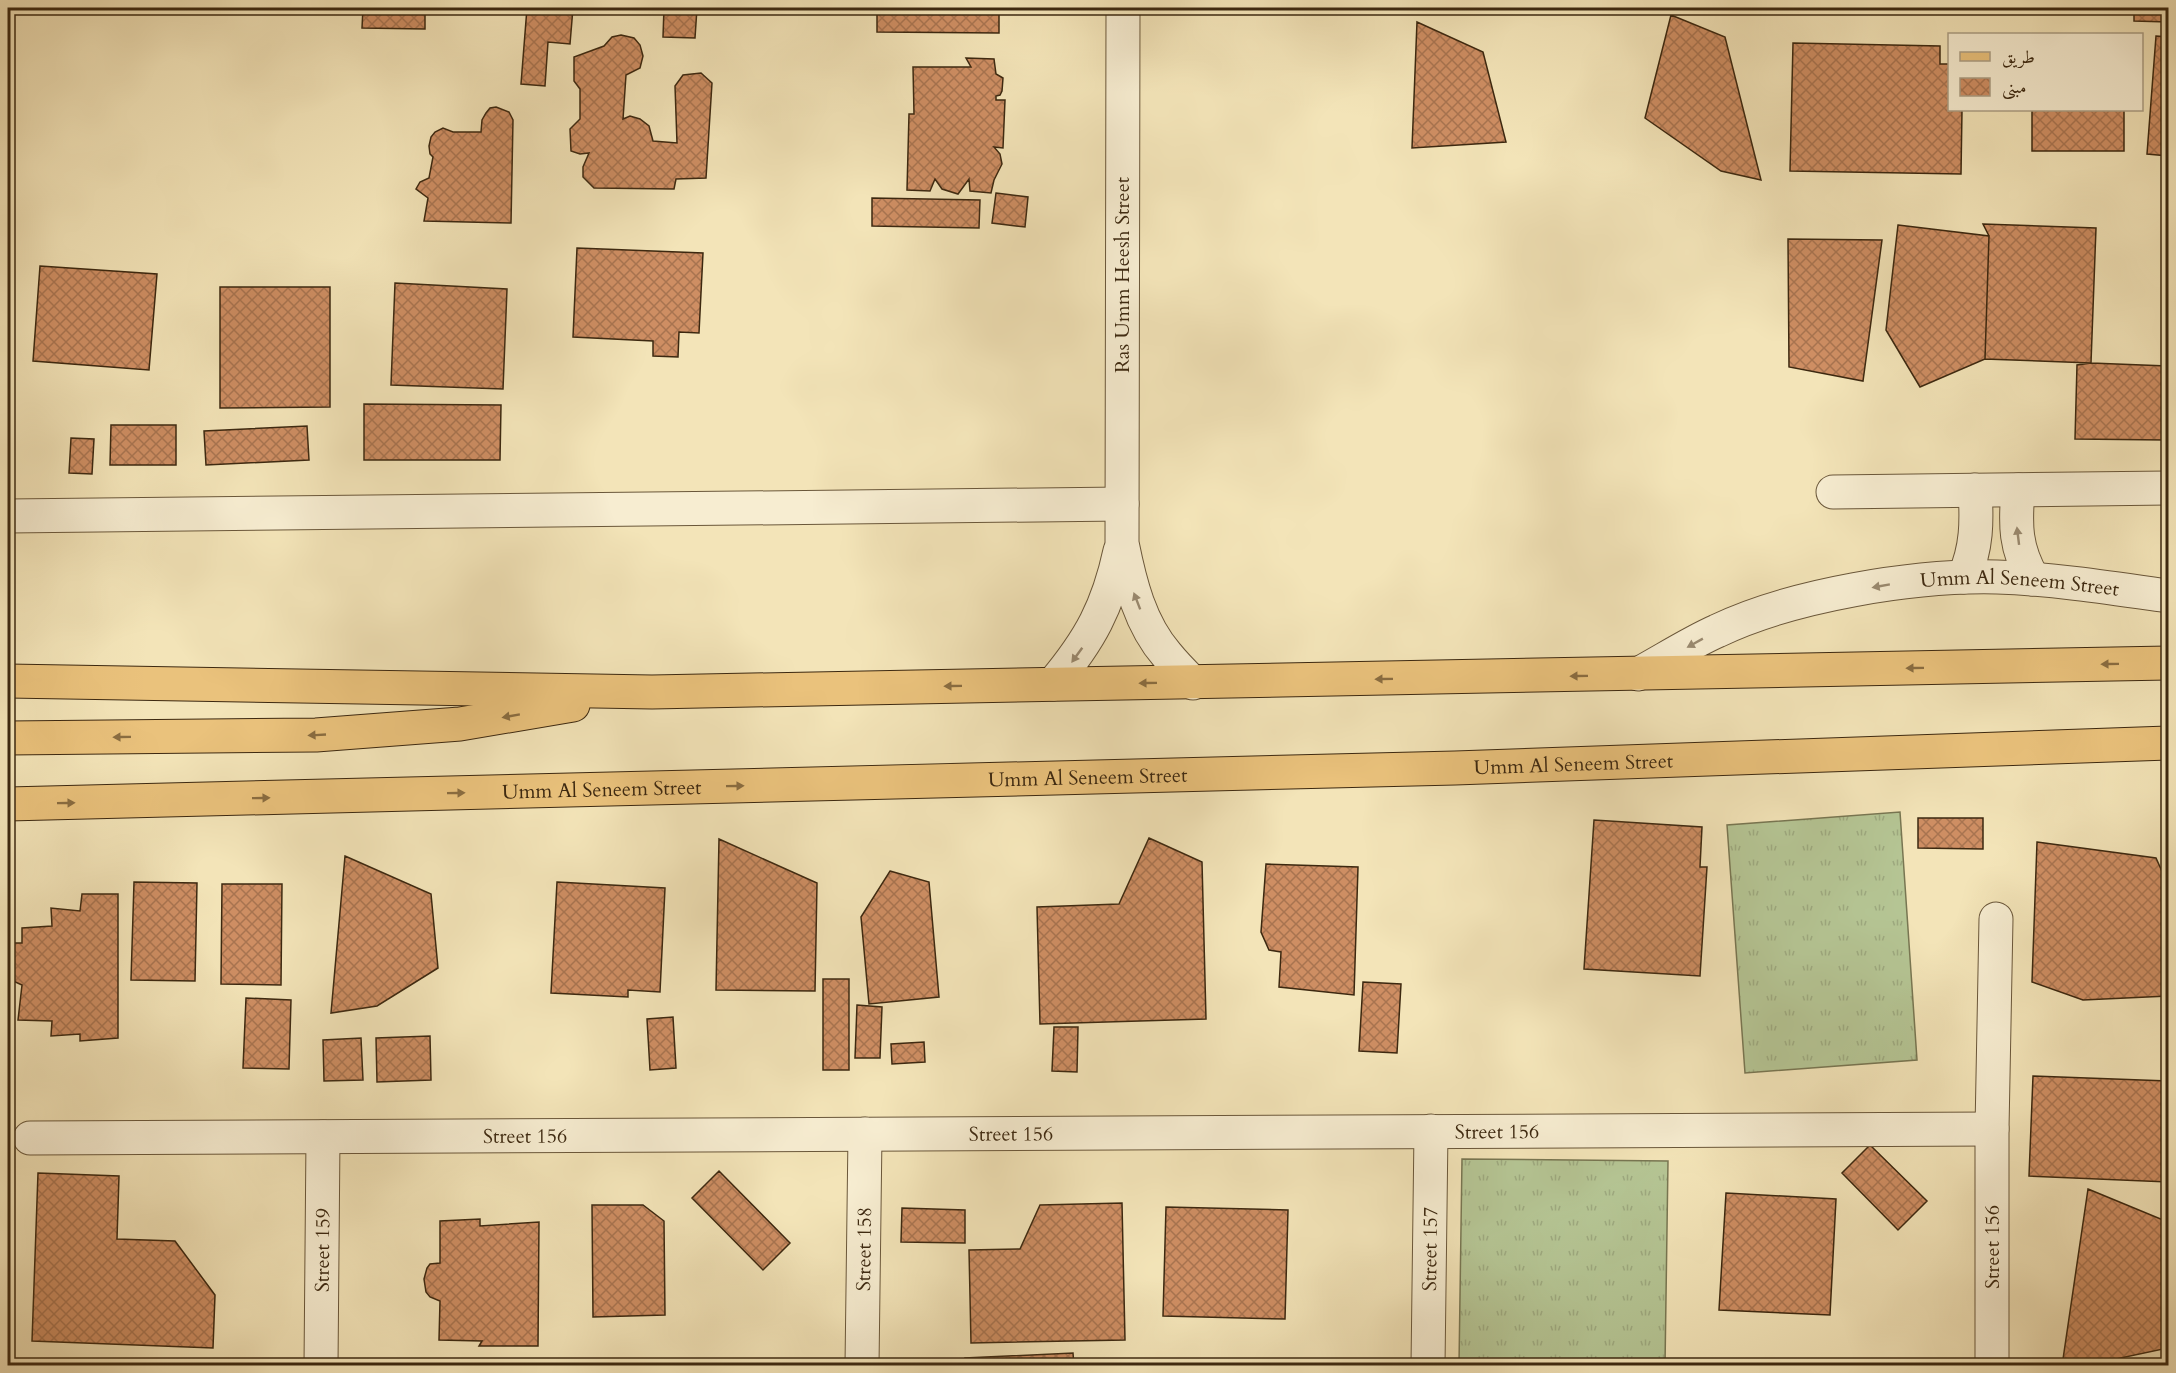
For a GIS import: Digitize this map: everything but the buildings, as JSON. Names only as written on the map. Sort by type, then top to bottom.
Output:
[{"type":"main road","name":"Umm Al Seneem Street","points":[[8,681],[652,692],[2169,663]]},
{"type":"main road","points":[[8,738],[316,735],[459,724],[652,692]]},
{"type":"main road","name":"Umm Al Seneem Street","points":[[8,805],[1455,768],[2169,743]]},
{"type":"street","name":"Ras Umm Heesh Street","points":[[1124,8],[1122,543],[1129,582],[1144,620],[1166,654],[1193,683]]},
{"type":"street","points":[[1833,492],[2169,488]]},
{"type":"street","points":[[1964,577],[1976,543],[1975,490]]},
{"type":"street","points":[[2018,490],[2016,519],[2018,542],[2024,563],[2033,579]]},
{"type":"street","points":[[8,516],[1122,504]]},
{"type":"street","name":"Ras Umm Heesh Street","points":[[1053,684],[1079,654],[1099,619],[1114,582],[1122,543]]},
{"type":"street","name":"Umm Al Seneem Street","points":[[1638,674],[1718,630],[1773,610],[1830,595],[1890,584],[1964,577],[2033,579],[2169,596]]},
{"type":"street","name":"Street 156","points":[[1992,1365],[1992,1128],[1996,919]]},
{"type":"street","name":"Street 156","points":[[30,1138],[1992,1128]]},
{"type":"street","name":"Street 157","points":[[1428,1365],[1431,1131]]},
{"type":"street","name":"Street 158","points":[[862,1365],[865,1134]]},
{"type":"street","name":"Street 159","points":[[321,1365],[323,1137]]},
{"type":"green space","points":[[1900,812],[1917,1060],[1745,1073],[1727,825]]},
{"type":"green space","points":[[1462,1159],[1668,1161],[1665,1365],[1459,1365]]}]
